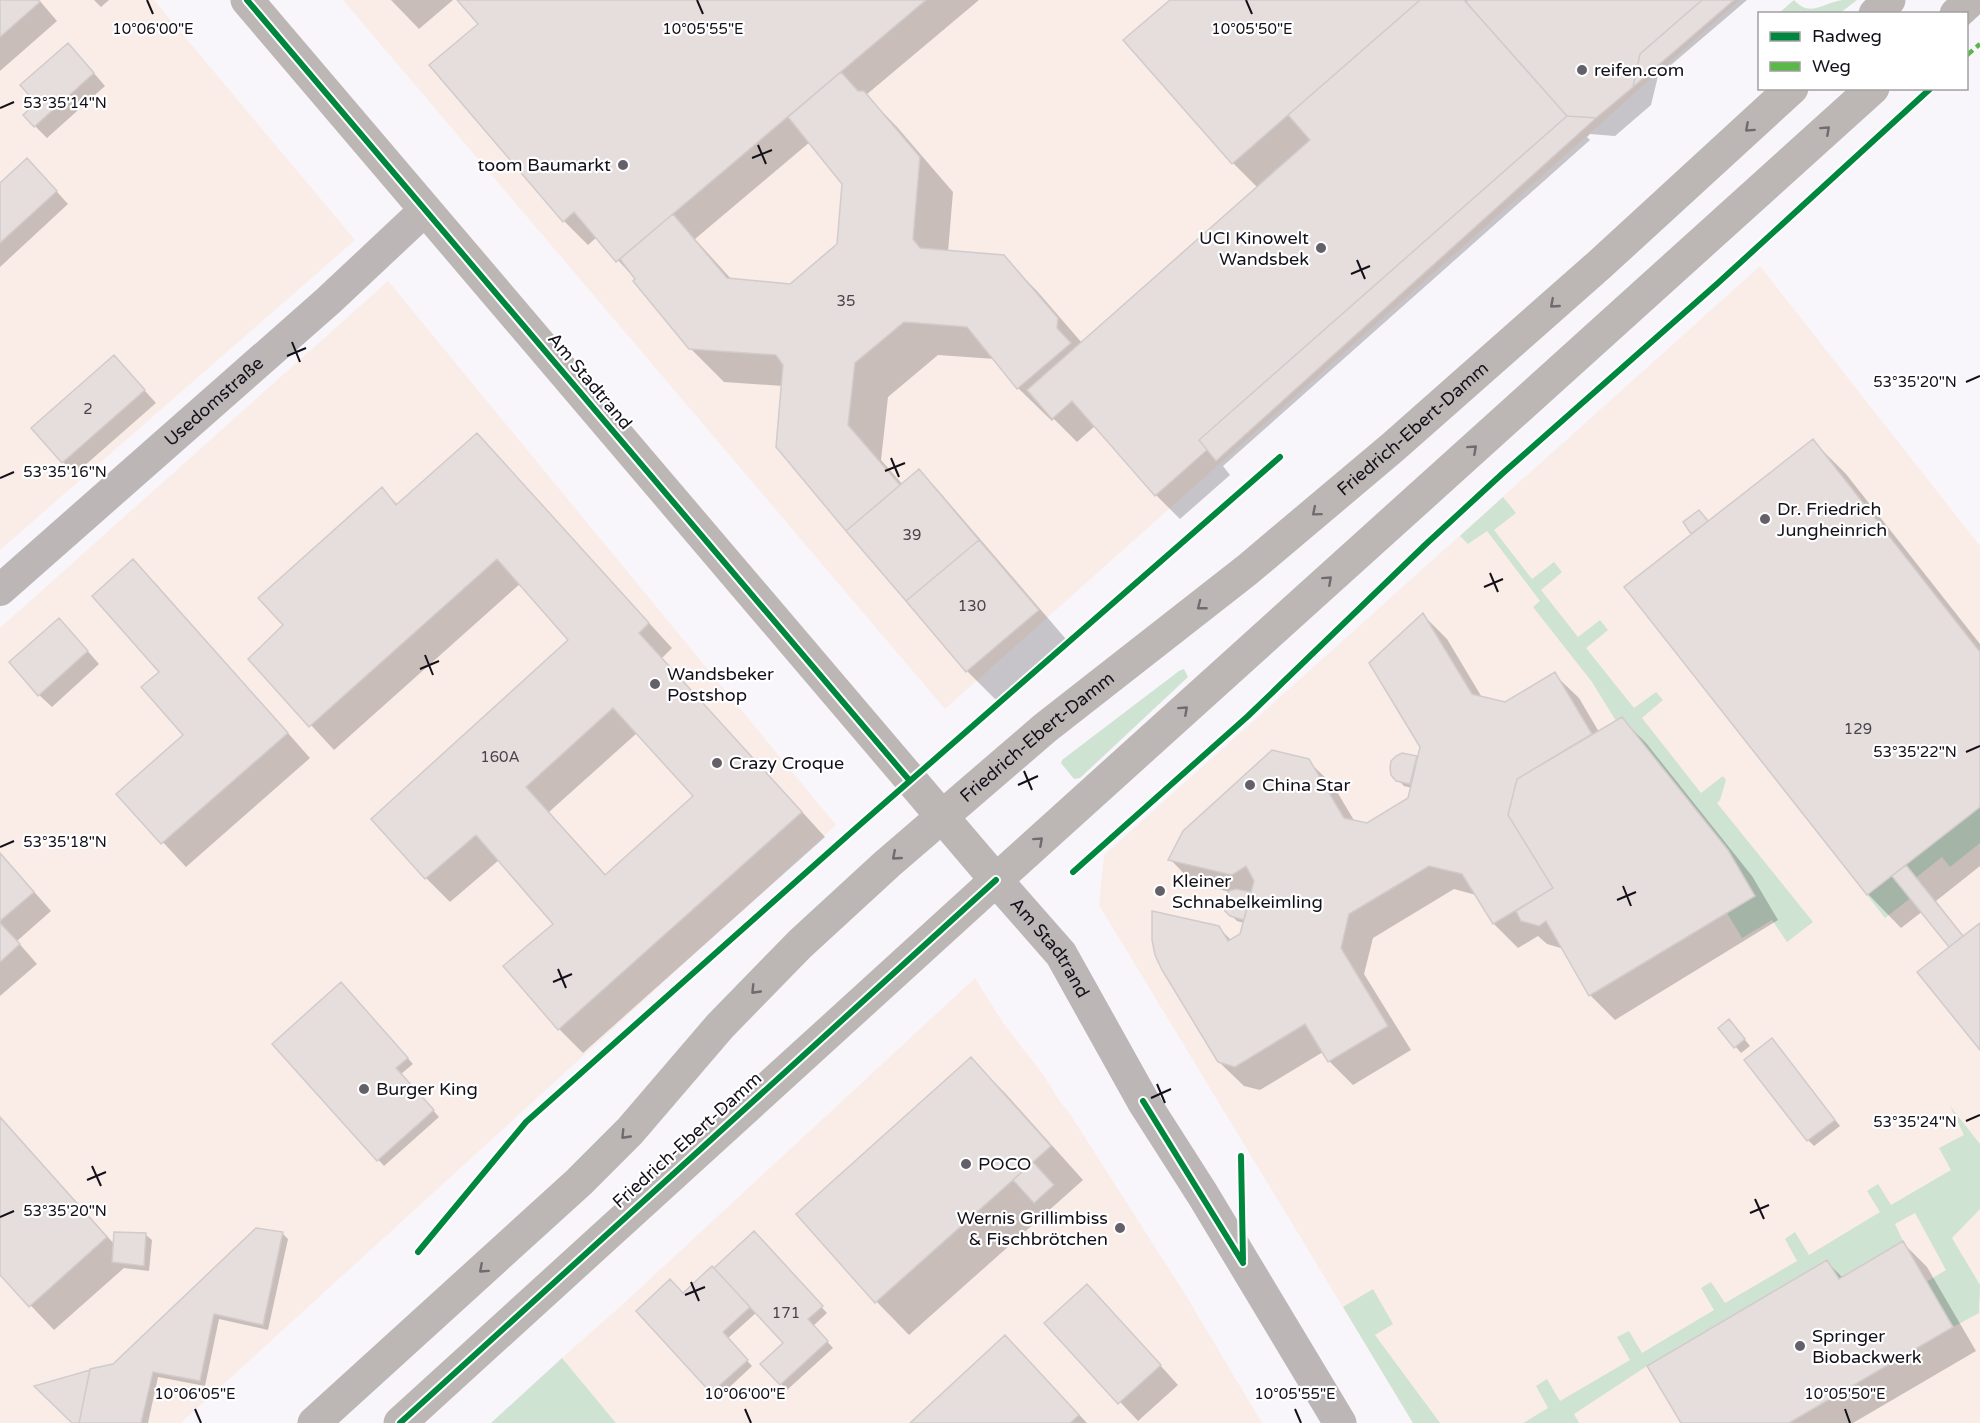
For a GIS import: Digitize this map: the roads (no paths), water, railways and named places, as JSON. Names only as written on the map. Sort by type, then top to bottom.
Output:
[{"type":"main road","name":"Am Stadtrand","points":[[247,0],[940,817],[996,880]]},
{"type":"main road","points":[[1877,12],[1890,0]]},
{"type":"main road","points":[[1958,12],[1971,0]]},
{"type":"main road","name":"Friedrich-Ebert-Damm","points":[[314,1423],[579,1182],[630,1131],[720,1026],[800,944],[940,817],[1045,728],[1273,549],[1393,447],[1589,274],[1790,90]]},
{"type":"main road","name":"Friedrich-Ebert-Damm","points":[[400,1423],[996,880],[1871,90]]},
{"type":"street","name":"Usedomstraße","points":[[0,591],[328,301],[425,210]]},
{"type":"street","name":"Am Stadtrand","points":[[996,880],[1061,954],[1143,1101],[1203,1195],[1340,1423]]},
{"type":"place","name":"reifen.com","points":[[1582,70]]},
{"type":"place","name":"toom Baumarkt","points":[[623,165]]},
{"type":"place","name":"UCI Kinowelt Wandsbek","points":[[1321,248]]},
{"type":"place","name":"Dr. Friedrich Jungheinrich","points":[[1765,519]]},
{"type":"place","name":"Wandsbeker Postshop","points":[[655,684]]},
{"type":"place","name":"Crazy Croque","points":[[717,763]]},
{"type":"place","name":"China Star","points":[[1250,785]]},
{"type":"place","name":"Kleiner Schnabelkeimling","points":[[1160,891]]},
{"type":"place","name":"Burger King","points":[[364,1089]]},
{"type":"place","name":"POCO","points":[[966,1164]]},
{"type":"place","name":"Wernis Grillimbiss & Fischbrötchen","points":[[1120,1228]]},
{"type":"place","name":"Springer Biobackwerk","points":[[1800,1346]]}]
